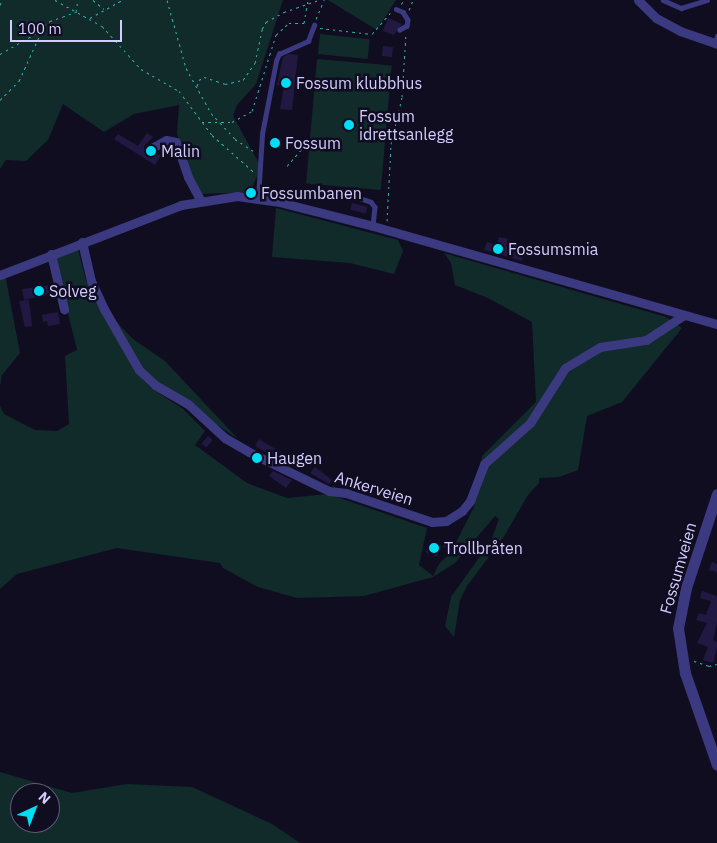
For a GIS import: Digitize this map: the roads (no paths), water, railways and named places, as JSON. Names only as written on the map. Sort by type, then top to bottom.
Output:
[{"type":"street","points":[[638,0],[656,18],[680,31],[716,41]]},
{"type":"street","points":[[150,148],[166,140],[176,142],[188,177],[200,200]]},
{"type":"street","points":[[0,275],[82,242],[200,200],[232,196],[258,198],[373,226],[717,324]]},
{"type":"street","name":"Ankerveien","points":[[82,242],[91,281],[104,309],[139,370],[155,385],[188,404],[225,438],[249,452],[329,491],[346,493],[432,522],[446,521],[462,511],[470,501],[484,464],[530,423],[565,368],[600,347],[646,340],[684,315]]},
{"type":"street","points":[[51,254],[64,309]]},
{"type":"street","name":"Fossumveien","points":[[717,494],[686,588],[678,628],[685,673],[717,765]]},
{"type":"lane","points":[[663,0],[676,6],[688,6],[707,0]]},
{"type":"lane","points":[[686,0],[688,6]]},
{"type":"lane","points":[[396,9],[407,16],[407,26],[400,30]]},
{"type":"lane","points":[[258,198],[258,175],[262,156],[265,114],[278,54],[308,41],[314,24]]},
{"type":"lane","points":[[346,194],[371,202],[375,207],[373,226]]},
{"type":"place","name":"Fossum klubbhus","points":[[286,83]]},
{"type":"place","name":"Fossum idrettsanlegg","points":[[349,125]]},
{"type":"place","name":"Fossum","points":[[275,143]]},
{"type":"place","name":"Malin","points":[[151,151]]},
{"type":"place","name":"Fossumbanen","points":[[251,193]]},
{"type":"place","name":"Fossumsmia","points":[[498,249]]},
{"type":"place","name":"Solveg","points":[[39,291]]},
{"type":"place","name":"Haugen","points":[[257,458]]},
{"type":"place","name":"Trollbråten","points":[[434,548]]}]
